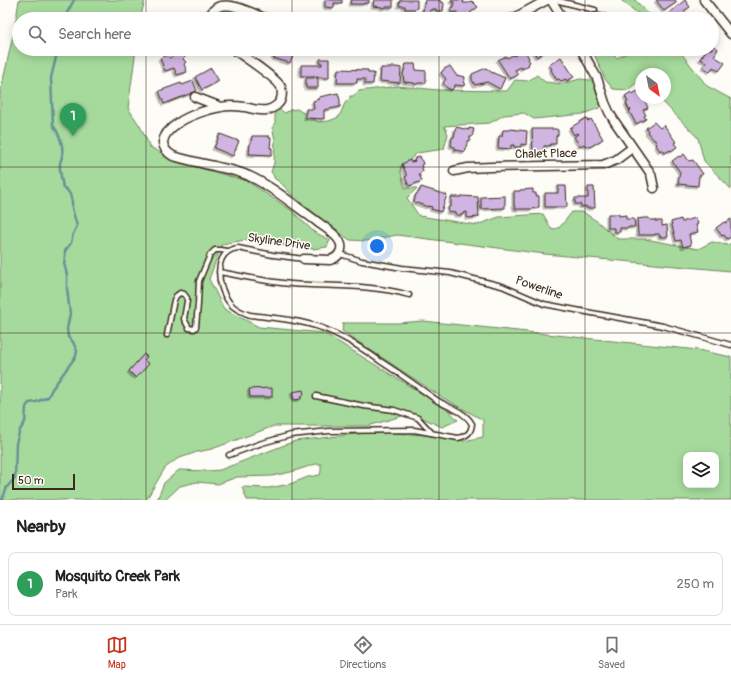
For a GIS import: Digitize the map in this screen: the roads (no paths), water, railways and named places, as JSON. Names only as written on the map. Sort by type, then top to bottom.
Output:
[{"type":"street","points":[[525,12],[547,0]]},
{"type":"street","points":[[551,0],[559,12]]},
{"type":"street","points":[[704,0],[714,12]]},
{"type":"street","points":[[212,12],[218,7],[224,5],[237,7],[250,12]]},
{"type":"street","points":[[719,19],[731,34]]},
{"type":"street","name":"Skyline Drive","points":[[243,56],[274,79],[281,88],[281,100],[275,107],[263,110],[231,106],[221,107],[193,116],[180,121],[171,128],[163,140],[164,147],[168,153],[173,156],[228,169],[254,178],[271,188],[336,236],[340,241],[340,254],[334,259],[304,259]]},
{"type":"street","points":[[585,56],[597,78],[610,114],[651,174],[654,188]]},
{"type":"street","points":[[195,97],[221,107]]},
{"type":"street","name":"Chalet Place","points":[[454,171],[468,168],[490,167],[603,165],[616,160],[632,148]]},
{"type":"lane","points":[[555,0],[595,10]]},
{"type":"lane","name":"Skyline Drive","points":[[167,335],[174,300],[180,293],[184,294],[187,298],[184,319],[189,328],[194,329],[196,327],[199,281],[210,255],[215,250],[227,251],[238,248],[304,259]]},
{"type":"lane","points":[[227,251],[220,264],[219,281],[222,290],[230,303],[236,309],[250,315],[302,323],[336,334],[368,352],[438,401],[465,414],[472,424],[472,429],[469,434],[458,438],[414,430],[329,431],[291,435],[262,443],[229,455]]},
{"type":"lane","name":"Powerline","points":[[340,254],[362,261],[402,268],[450,273],[502,286],[544,304],[663,326],[731,345]]},
{"type":"lane","points":[[219,272],[291,284],[385,289],[410,296]]},
{"type":"lane","points":[[316,396],[364,406],[394,410],[418,418],[432,434]]},
{"type":"waterway","points":[[68,12],[74,0]]},
{"type":"waterway","points":[[2,500],[7,487],[15,478],[16,443],[20,430],[25,422],[26,407],[29,403],[48,397],[52,389],[76,356],[77,351],[73,342],[68,337],[67,329],[70,314],[67,275],[64,263],[65,251],[71,243],[77,226],[70,194],[63,188],[60,173],[62,143],[53,125],[51,78],[56,56]]},
{"type":"place","name":"Mosquito Creek Park","points":[[73,136]]}]
